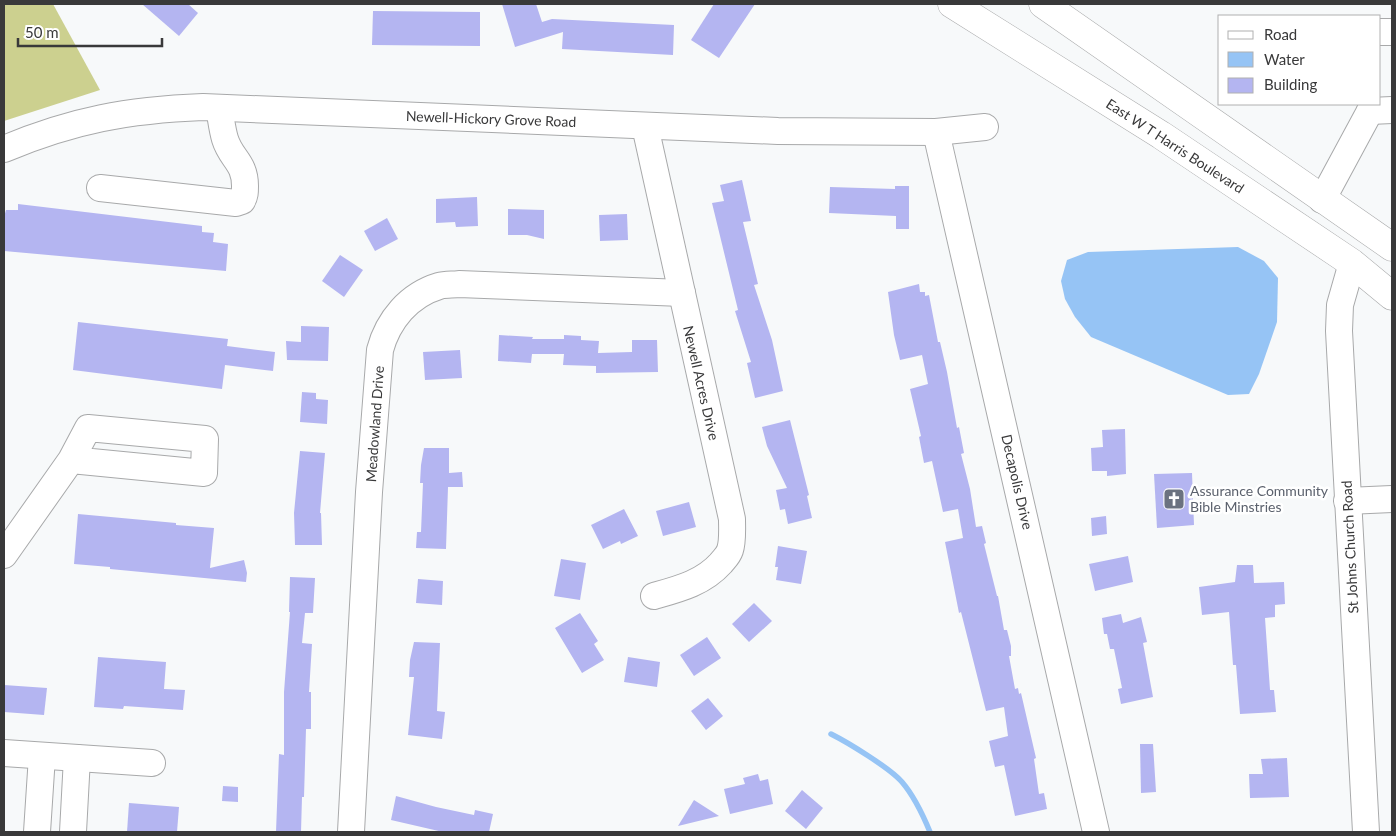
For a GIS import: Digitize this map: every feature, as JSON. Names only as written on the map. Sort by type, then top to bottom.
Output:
[{"type":"main road","name":"East W T Harris Boulevard","points":[[952,4],[1162,136],[1352,263],[1392,296]]},
{"type":"main road","points":[[1043,4],[1392,248]]},
{"type":"street","name":"Newell-Hickory Grove Road","points":[[4,149],[60,128],[102,117],[163,108],[219,108],[778,131],[936,132],[985,127]]},
{"type":"street","points":[[100,188],[236,203],[242,201],[245,196],[245,176],[224,138],[219,108]]},
{"type":"street","points":[[1322,200],[1375,108]]},
{"type":"street","name":"Newell Acres Drive","points":[[645,126],[732,519],[732,533],[728,554],[714,571],[702,579],[679,589],[654,596]]},
{"type":"street","name":"Decapolis Drive","points":[[936,132],[1096,832]]},
{"type":"street","name":"St Johns Church Road","points":[[1352,263],[1340,305],[1339,331],[1366,832]]},
{"type":"street","name":"Meadowland Drive","points":[[352,832],[369,502],[380,350],[384,336],[392,321],[403,307],[420,294],[440,286],[459,284],[682,293]]},
{"type":"street","points":[[4,555],[71,460],[88,428],[205,439],[204,473],[71,460]]},
{"type":"street","points":[[1347,501],[1392,499]]},
{"type":"street","points":[[4,753],[152,763]]},
{"type":"street","points":[[37,832],[42,756]]},
{"type":"street","points":[[73,832],[78,758]]},
{"type":"green space","points":[[4,4],[53,4],[100,90],[4,121]]},
{"type":"water","points":[[1238,247],[1264,261],[1278,278],[1277,322],[1259,374],[1249,394],[1228,395],[1091,337],[1075,317],[1065,299],[1061,281],[1067,260],[1088,252]]},
{"type":"building","points":[[142,4],[188,4],[198,13],[179,36]]},
{"type":"building","points":[[502,4],[536,4],[542,22],[552,19],[674,25],[673,55],[562,49],[563,32],[515,47]]},
{"type":"building","points":[[714,4],[755,4],[719,58],[691,40]]},
{"type":"building","points":[[373,11],[480,12],[480,46],[372,45]]},
{"type":"building","points":[[742,180],[751,221],[743,222],[758,284],[754,285],[772,340],[783,391],[755,398],[747,363],[751,362],[735,311],[738,310],[712,203],[724,201],[720,185]]},
{"type":"building","points":[[895,186],[909,186],[909,229],[896,229],[896,216],[829,213],[830,187],[895,189]]},
{"type":"building","points":[[477,197],[478,226],[456,227],[455,222],[436,223],[436,199]]},
{"type":"building","points":[[18,204],[202,226],[202,232],[214,233],[213,242],[228,244],[226,271],[4,251],[4,217],[6,210],[18,210]]},
{"type":"building","points":[[508,209],[544,210],[544,239],[527,235],[508,235]]},
{"type":"building","points":[[627,214],[628,240],[600,241],[599,215]]},
{"type":"building","points":[[387,218],[398,239],[375,251],[364,231]]},
{"type":"building","points":[[340,255],[363,270],[344,297],[322,281]]},
{"type":"building","points":[[919,284],[920,292],[925,292],[925,296],[929,295],[938,342],[940,342],[947,372],[957,428],[959,427],[964,453],[961,454],[970,489],[976,527],[982,526],[986,543],[984,544],[998,596],[1004,630],[1007,630],[1011,646],[1011,656],[1009,656],[1015,689],[1018,688],[1019,694],[1021,693],[1036,758],[1034,759],[1039,794],[1044,793],[1047,809],[1015,816],[1004,765],[995,767],[989,741],[1008,736],[1004,707],[986,711],[961,612],[959,613],[945,542],[963,538],[958,509],[943,512],[932,461],[924,463],[919,437],[921,436],[910,389],[928,384],[922,355],[900,360],[894,335],[888,292]]},
{"type":"building","points":[[78,322],[228,339],[227,346],[275,352],[273,371],[225,365],[222,389],[73,370]]},
{"type":"building","points":[[301,326],[329,327],[328,361],[287,360],[286,341],[301,342]]},
{"type":"building","points":[[499,335],[533,337],[532,339],[564,339],[564,335],[581,336],[581,340],[599,341],[598,353],[632,352],[632,340],[657,340],[658,372],[596,373],[596,366],[563,365],[564,354],[532,354],[531,363],[498,361]]},
{"type":"building","points":[[460,350],[462,378],[425,380],[423,352]]},
{"type":"building","points":[[302,392],[316,393],[316,399],[328,400],[327,424],[300,422]]},
{"type":"building","points":[[790,420],[809,495],[807,496],[812,518],[788,524],[785,509],[780,510],[776,490],[787,488],[767,446],[762,427]]},
{"type":"building","points":[[1125,429],[1126,474],[1107,476],[1107,471],[1092,471],[1091,448],[1103,447],[1102,430]]},
{"type":"building","points":[[424,448],[449,448],[449,473],[462,472],[463,487],[448,487],[446,549],[416,548],[417,532],[421,532],[423,483],[420,483]]},
{"type":"building","points":[[300,451],[325,453],[320,513],[322,545],[295,545],[294,513]]},
{"type":"building","name":"Assurance Community Bible Minstries","points":[[1192,473],[1194,525],[1157,528],[1154,474]]},
{"type":"building","points":[[689,502],[696,527],[663,536],[656,511]]},
{"type":"building","points":[[624,509],[638,536],[621,544],[620,541],[603,549],[591,525]]},
{"type":"building","points":[[78,514],[214,528],[210,568],[244,560],[247,573],[246,582],[74,564]]},
{"type":"building","points":[[1106,516],[1107,534],[1092,536],[1091,518]]},
{"type":"building","points":[[778,546],[807,551],[801,584],[776,580],[778,567],[775,567]]},
{"type":"building","points":[[1128,556],[1133,582],[1095,591],[1089,564]]},
{"type":"building","points":[[561,559],[586,563],[580,600],[554,596]]},
{"type":"building","points":[[1237,565],[1253,565],[1254,583],[1284,582],[1285,604],[1275,605],[1275,617],[1265,618],[1270,690],[1274,690],[1276,712],[1240,714],[1236,665],[1233,665],[1229,612],[1202,615],[1199,587],[1235,582]]},
{"type":"building","points":[[290,577],[315,578],[313,613],[305,613],[302,643],[312,644],[309,692],[311,692],[311,729],[306,729],[301,832],[276,832],[279,754],[284,755],[284,692],[290,612]]},
{"type":"building","points":[[418,579],[443,581],[442,605],[416,603]]},
{"type":"building","points":[[754,603],[772,621],[749,642],[732,624]]},
{"type":"building","points":[[580,613],[598,641],[594,644],[604,660],[582,673],[555,628]]},
{"type":"building","points":[[1121,614],[1123,623],[1141,617],[1147,642],[1143,643],[1153,697],[1121,704],[1118,689],[1122,688],[1114,649],[1110,649],[1107,634],[1104,634],[1102,618]]},
{"type":"building","points":[[707,637],[721,658],[694,676],[680,655]]},
{"type":"building","points":[[414,642],[440,643],[437,711],[445,712],[442,739],[408,735],[414,677],[409,677],[410,660]]},
{"type":"building","points":[[98,657],[166,662],[164,689],[185,690],[183,710],[124,706],[123,709],[94,707]]},
{"type":"building","points":[[628,657],[660,662],[657,687],[624,682]]},
{"type":"building","points":[[4,685],[47,688],[44,715],[4,712]]},
{"type":"building","points":[[708,698],[723,716],[706,730],[691,711]]},
{"type":"building","points":[[1140,744],[1153,744],[1156,792],[1141,793]]},
{"type":"building","points":[[1287,758],[1289,797],[1250,798],[1249,774],[1263,774],[1261,759]]},
{"type":"building","points":[[758,774],[760,781],[768,779],[773,804],[730,814],[724,789],[745,784],[743,778]]},
{"type":"building","points":[[223,786],[238,787],[238,802],[222,801]]},
{"type":"building","points":[[802,790],[823,808],[806,829],[785,811]]},
{"type":"building","points":[[396,796],[474,815],[475,810],[493,814],[489,832],[443,832],[391,820]]},
{"type":"building","points":[[694,800],[719,816],[678,826]]},
{"type":"building","points":[[129,803],[179,807],[177,832],[127,832]]},
{"type":"waterway","points":[[831,734],[857,749],[896,776],[918,806],[930,832]]},
{"type":"place","name":"Assurance Community Bible Minstries","points":[[1174,499]]}]
